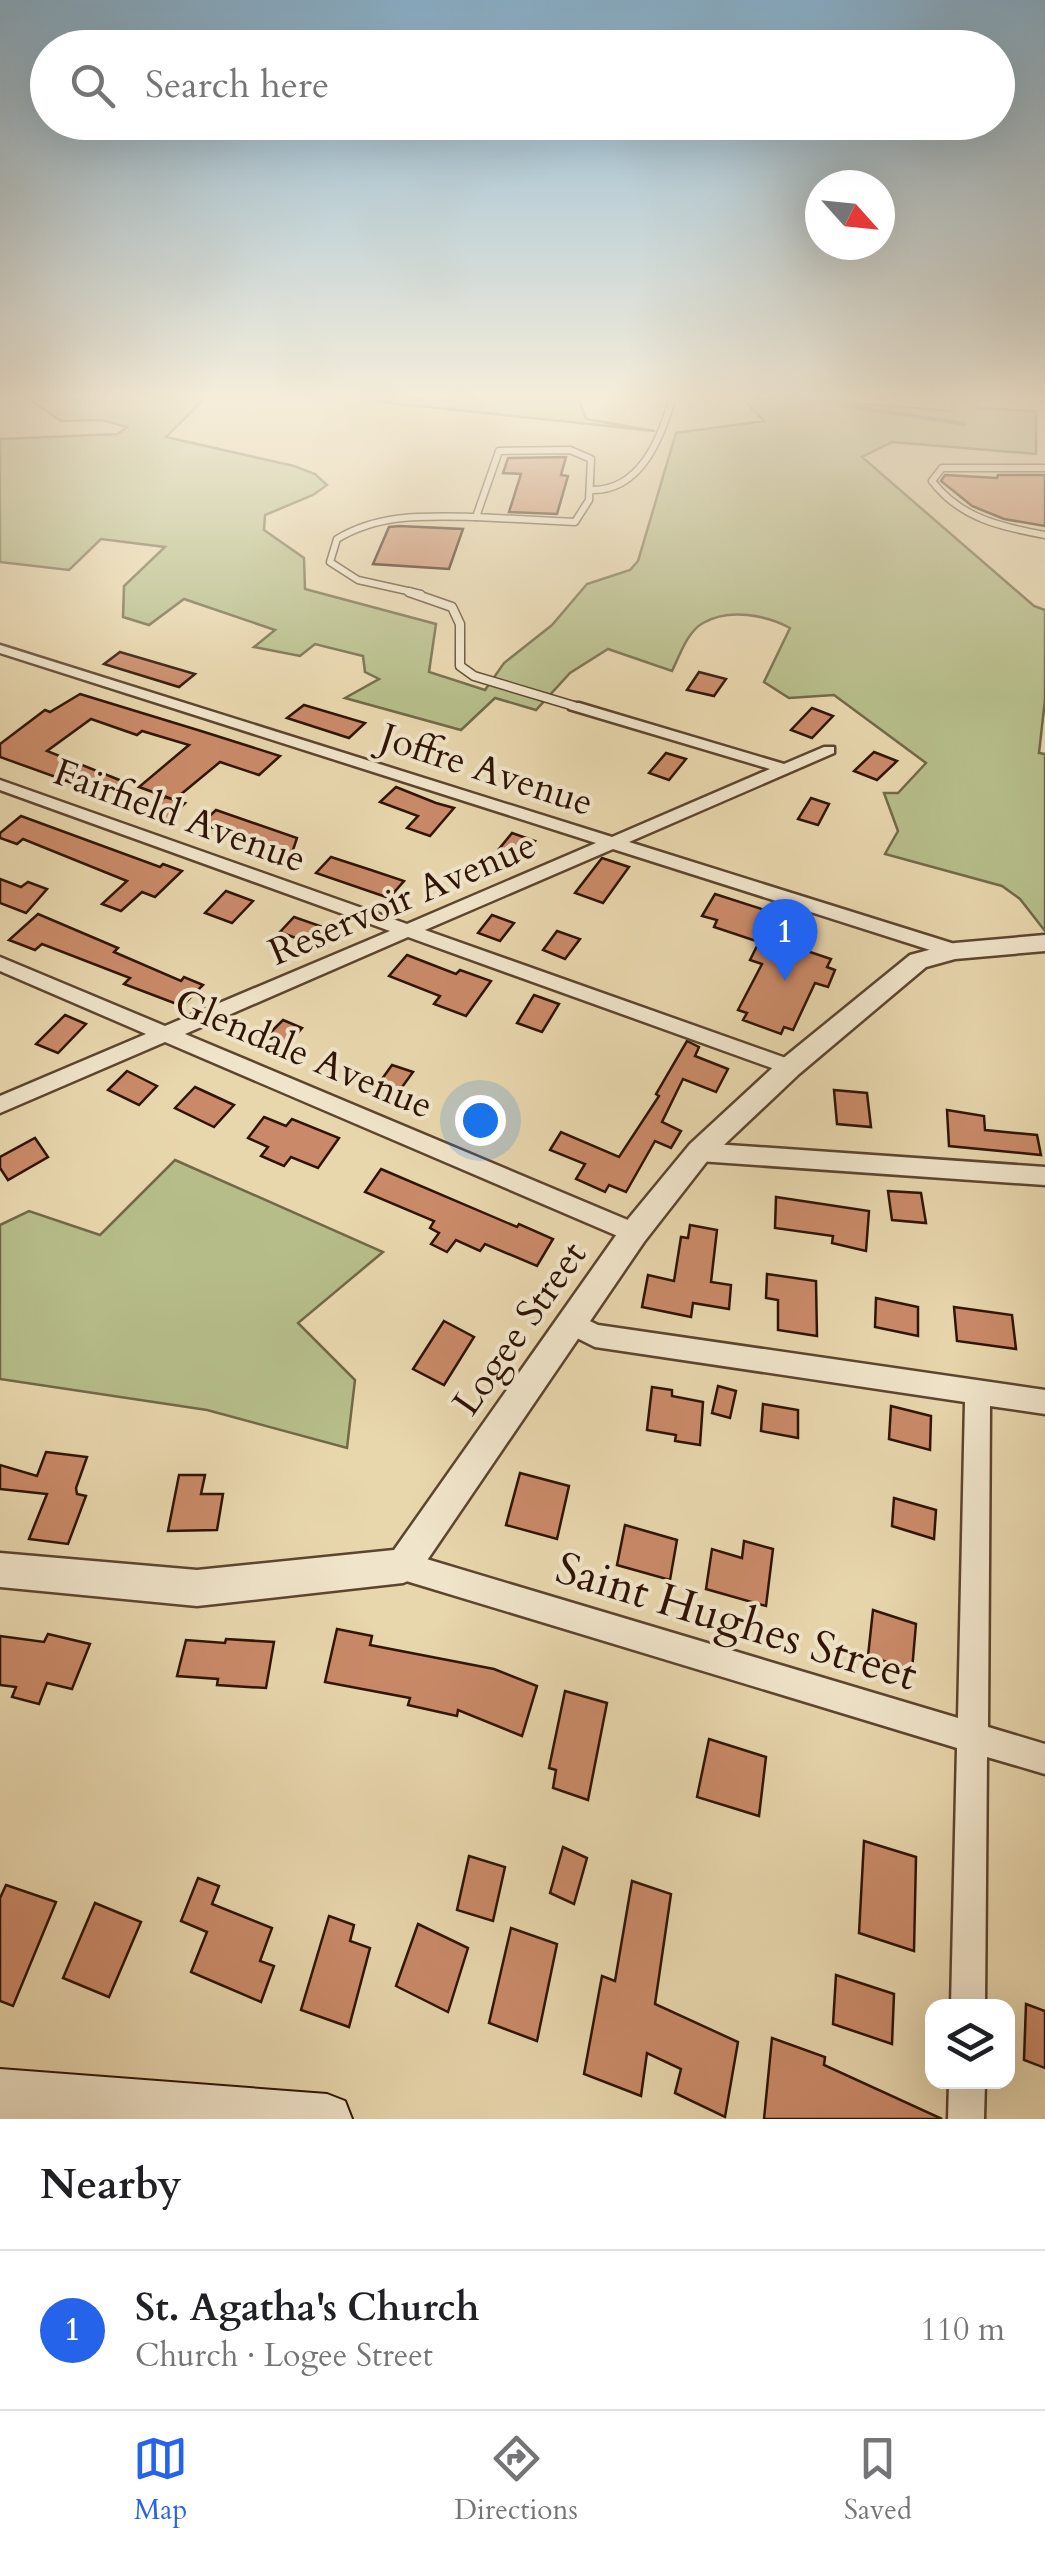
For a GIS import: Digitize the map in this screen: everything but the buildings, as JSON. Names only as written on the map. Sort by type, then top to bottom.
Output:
[{"type":"main road","points":[[0,2094],[326,2119]]},
{"type":"street","name":"Joffre Avenue","points":[[0,649],[955,950]]},
{"type":"street","points":[[574,706],[784,769]]},
{"type":"street","name":"Reservoir Avenue","points":[[0,1105],[829,750]]},
{"type":"street","name":"Fairfield Avenue","points":[[0,785],[790,1067]]},
{"type":"street","name":"Logee Street","points":[[403,1566],[634,1232],[699,1152],[790,1067],[918,961],[955,950],[1045,943]]},
{"type":"street","name":"Glendale Avenue","points":[[0,964],[634,1232]]},
{"type":"street","points":[[699,1152],[1045,1176]]},
{"type":"street","points":[[570,1323],[595,1336],[1045,1402]]},
{"type":"street","points":[[968,1999],[978,1392]]},
{"type":"street","points":[[0,1570],[196,1588],[403,1566]]},
{"type":"street","name":"Saint Hughes Street","points":[[403,1566],[1045,1759]]},
{"type":"street","points":[[966,2119],[967,2089]]},
{"type":"lane","points":[[475,518],[481,499]]},
{"type":"lane","points":[[574,706],[474,676],[460,666],[459,618],[452,608],[419,594],[358,580],[330,562],[330,554],[338,538],[358,524],[398,516],[575,522],[588,499]]},
{"type":"lane","points":[[946,499],[992,523],[1045,535]]},
{"type":"green space","points":[[0,499],[304,499],[265,515],[264,530],[304,558],[305,589],[436,624],[429,672],[485,690],[504,663],[552,625],[587,584],[630,570],[638,561],[656,499],[910,499],[1034,606],[1045,610],[1045,700],[1039,753],[1045,754],[1045,931],[1020,899],[1002,886],[885,854],[898,831],[884,793],[898,793],[926,763],[834,695],[789,698],[764,682],[790,628],[770,620],[736,615],[703,623],[688,638],[672,671],[608,649],[570,673],[536,710],[495,698],[461,730],[345,698],[379,679],[365,672],[363,656],[315,644],[300,656],[254,647],[275,630],[184,599],[149,625],[123,617],[124,586],[165,547],[101,539],[69,570],[0,562]]},
{"type":"green space","points":[[175,1160],[383,1252],[298,1323],[355,1380],[347,1448],[207,1410],[0,1379],[0,1225],[29,1211],[100,1235]]},
{"type":"place","name":"St. Agatha's Church","points":[[785,981]]}]
